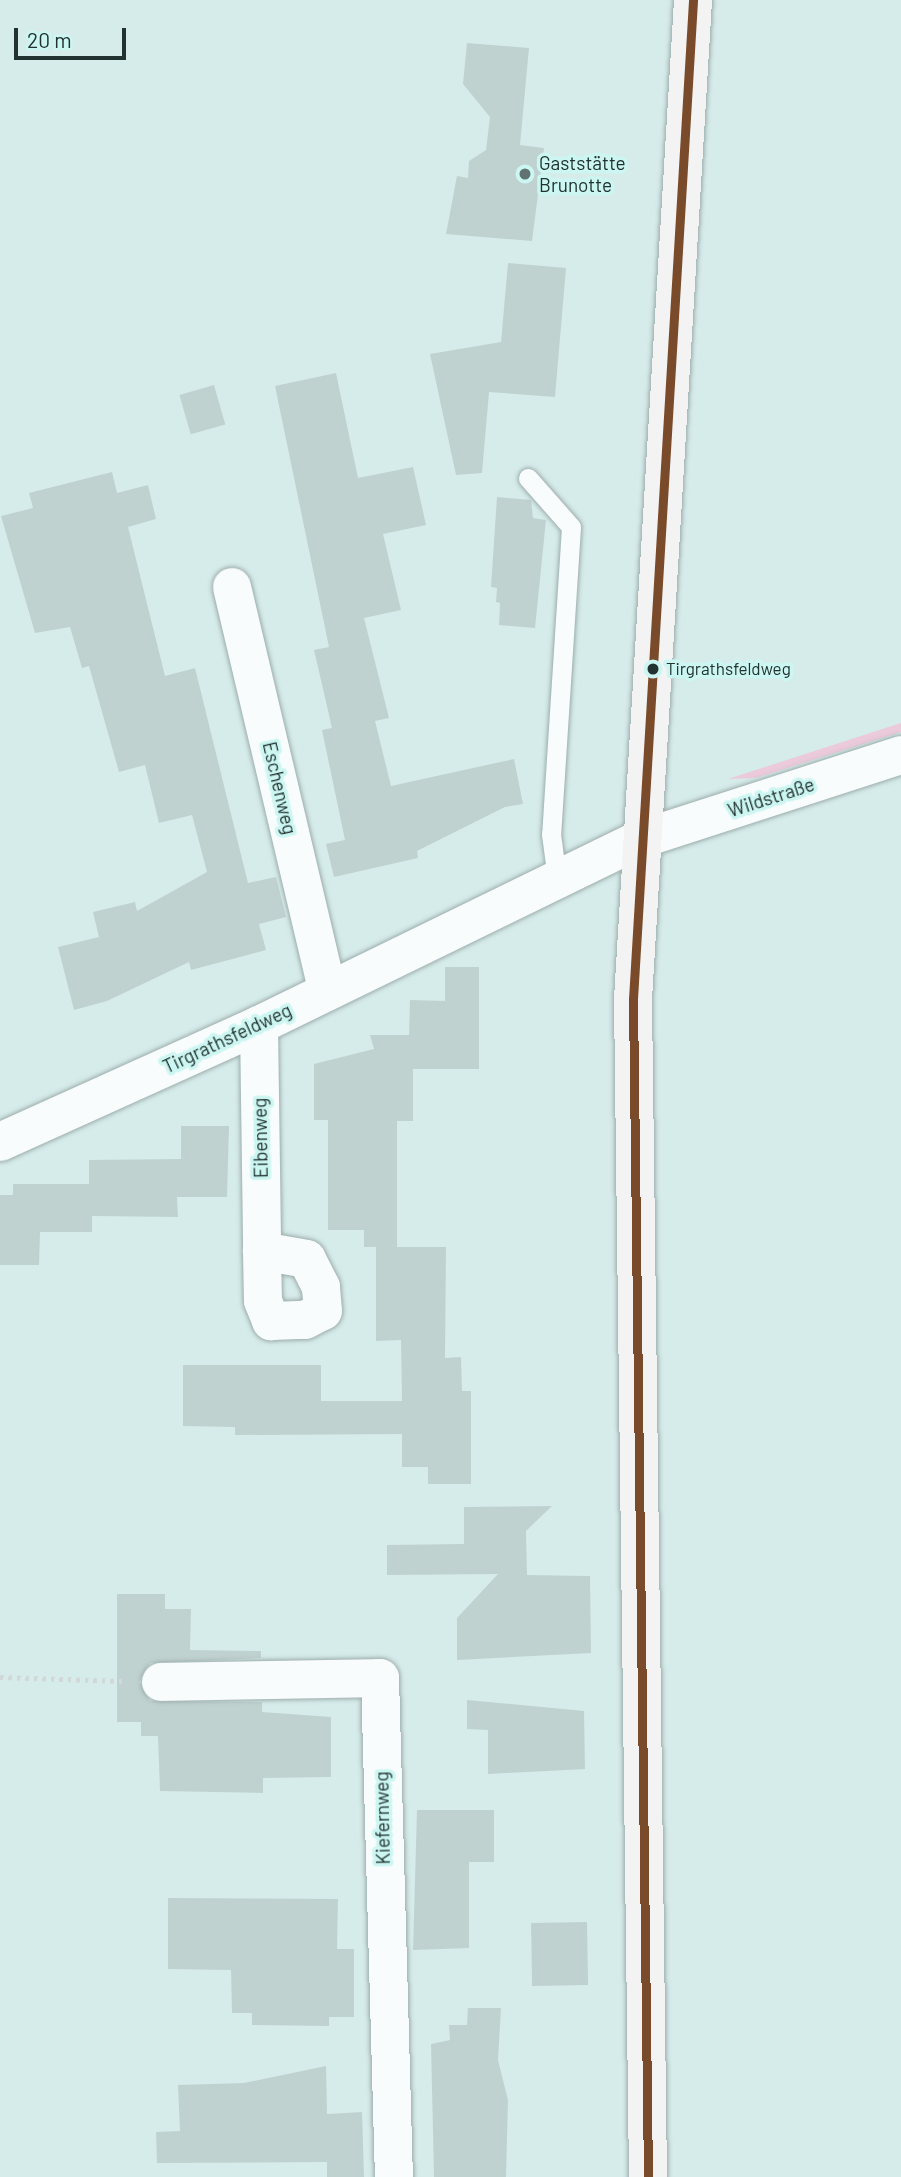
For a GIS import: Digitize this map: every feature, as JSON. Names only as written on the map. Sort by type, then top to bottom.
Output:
[{"type":"main road","points":[[648,2177],[633,999],[693,0]]},
{"type":"street","name":"Eschenweg","points":[[232,587],[327,989]]},
{"type":"street","name":"Wildstraße","points":[[641,839],[901,755]]},
{"type":"street","name":"Tirgrathsfeldweg","points":[[0,1142],[259,1025],[327,989],[641,839]]},
{"type":"street","name":"Eibenweg","points":[[259,1025],[262,1251]]},
{"type":"street","name":"Kiefernweg","points":[[161,1682],[380,1678],[394,2177]]},
{"type":"lane","points":[[528,478],[571,527],[551,834],[557,879]]},
{"type":"path","points":[[0,1677],[161,1682]]},
{"type":"shaded area","points":[[901,723],[901,732],[756,778],[728,779]]},
{"type":"building","points":[[467,43],[529,48],[520,145],[544,148],[532,241],[446,234],[457,176],[468,178],[469,161],[486,150],[490,117],[463,84]]},
{"type":"building","points":[[508,263],[566,268],[555,397],[489,392],[482,473],[456,475],[430,354],[501,342]]},
{"type":"building","points":[[336,373],[358,478],[413,467],[426,525],[383,534],[401,610],[364,618],[389,718],[375,721],[391,786],[514,759],[523,804],[505,807],[417,851],[418,858],[334,877],[326,844],[345,840],[322,730],[332,728],[314,650],[329,647],[275,386]]},
{"type":"building","points":[[214,385],[225,424],[191,434],[179,395]]},
{"type":"building","points":[[112,472],[117,493],[148,485],[156,519],[128,527],[165,676],[195,668],[248,883],[276,877],[286,917],[259,924],[266,950],[191,970],[189,962],[107,1001],[74,1010],[58,947],[99,937],[93,912],[135,902],[137,911],[207,872],[192,815],[159,823],[145,765],[119,772],[89,666],[82,668],[70,627],[35,633],[1,516],[33,508],[29,493]]},
{"type":"building","points":[[497,497],[531,500],[533,518],[546,520],[535,628],[499,625],[500,603],[496,602],[497,588],[491,587]]},
{"type":"building","points":[[445,967],[479,967],[479,1069],[413,1069],[413,1121],[397,1121],[397,1247],[446,1247],[445,1358],[461,1357],[462,1391],[471,1391],[471,1484],[428,1484],[428,1467],[402,1467],[402,1434],[235,1435],[235,1427],[183,1426],[183,1365],[321,1365],[321,1401],[402,1401],[401,1340],[376,1341],[376,1247],[364,1247],[364,1230],[328,1230],[328,1120],[314,1120],[314,1064],[374,1049],[370,1035],[409,1035],[410,1000],[445,1001]]},
{"type":"building","points":[[181,1126],[229,1126],[227,1197],[177,1197],[178,1217],[92,1216],[92,1232],[40,1232],[39,1265],[0,1265],[0,1195],[13,1195],[13,1184],[89,1184],[89,1160],[181,1159]]},
{"type":"building","points":[[552,1506],[526,1531],[527,1575],[590,1576],[591,1653],[457,1660],[457,1618],[498,1574],[387,1575],[387,1545],[464,1544],[464,1507]]},
{"type":"building","points":[[117,1594],[165,1594],[165,1609],[191,1609],[190,1650],[261,1651],[261,1658],[150,1663],[139,1682],[150,1701],[262,1702],[262,1712],[331,1717],[331,1777],[263,1778],[263,1793],[160,1791],[158,1736],[141,1736],[141,1722],[117,1722]]},
{"type":"building","points":[[467,1700],[584,1711],[585,1769],[488,1774],[488,1730],[467,1729]]},
{"type":"building","points":[[417,1810],[494,1810],[494,1862],[469,1862],[469,1948],[413,1950]]},
{"type":"building","points":[[168,1898],[338,1899],[337,1949],[354,1949],[354,2017],[329,2017],[329,2026],[252,2025],[252,2013],[232,2013],[231,1970],[168,1969]]},
{"type":"building","points":[[587,1922],[588,1985],[532,1986],[531,1923]]},
{"type":"building","points":[[468,2008],[501,2008],[498,2060],[508,2100],[506,2177],[434,2177],[431,2044],[450,2040],[449,2025],[467,2025]]},
{"type":"building","points":[[326,2066],[327,2114],[362,2112],[364,2177],[327,2177],[327,2162],[157,2163],[156,2132],[180,2131],[178,2085],[244,2083]]},
{"type":"transit line","points":[[648,2177],[633,999],[693,0]]},
{"type":"place","name":"Gaststätte Brunotte","points":[[525,174]]},
{"type":"place","name":"Tirgrathsfeldweg","points":[[653,669]]}]
